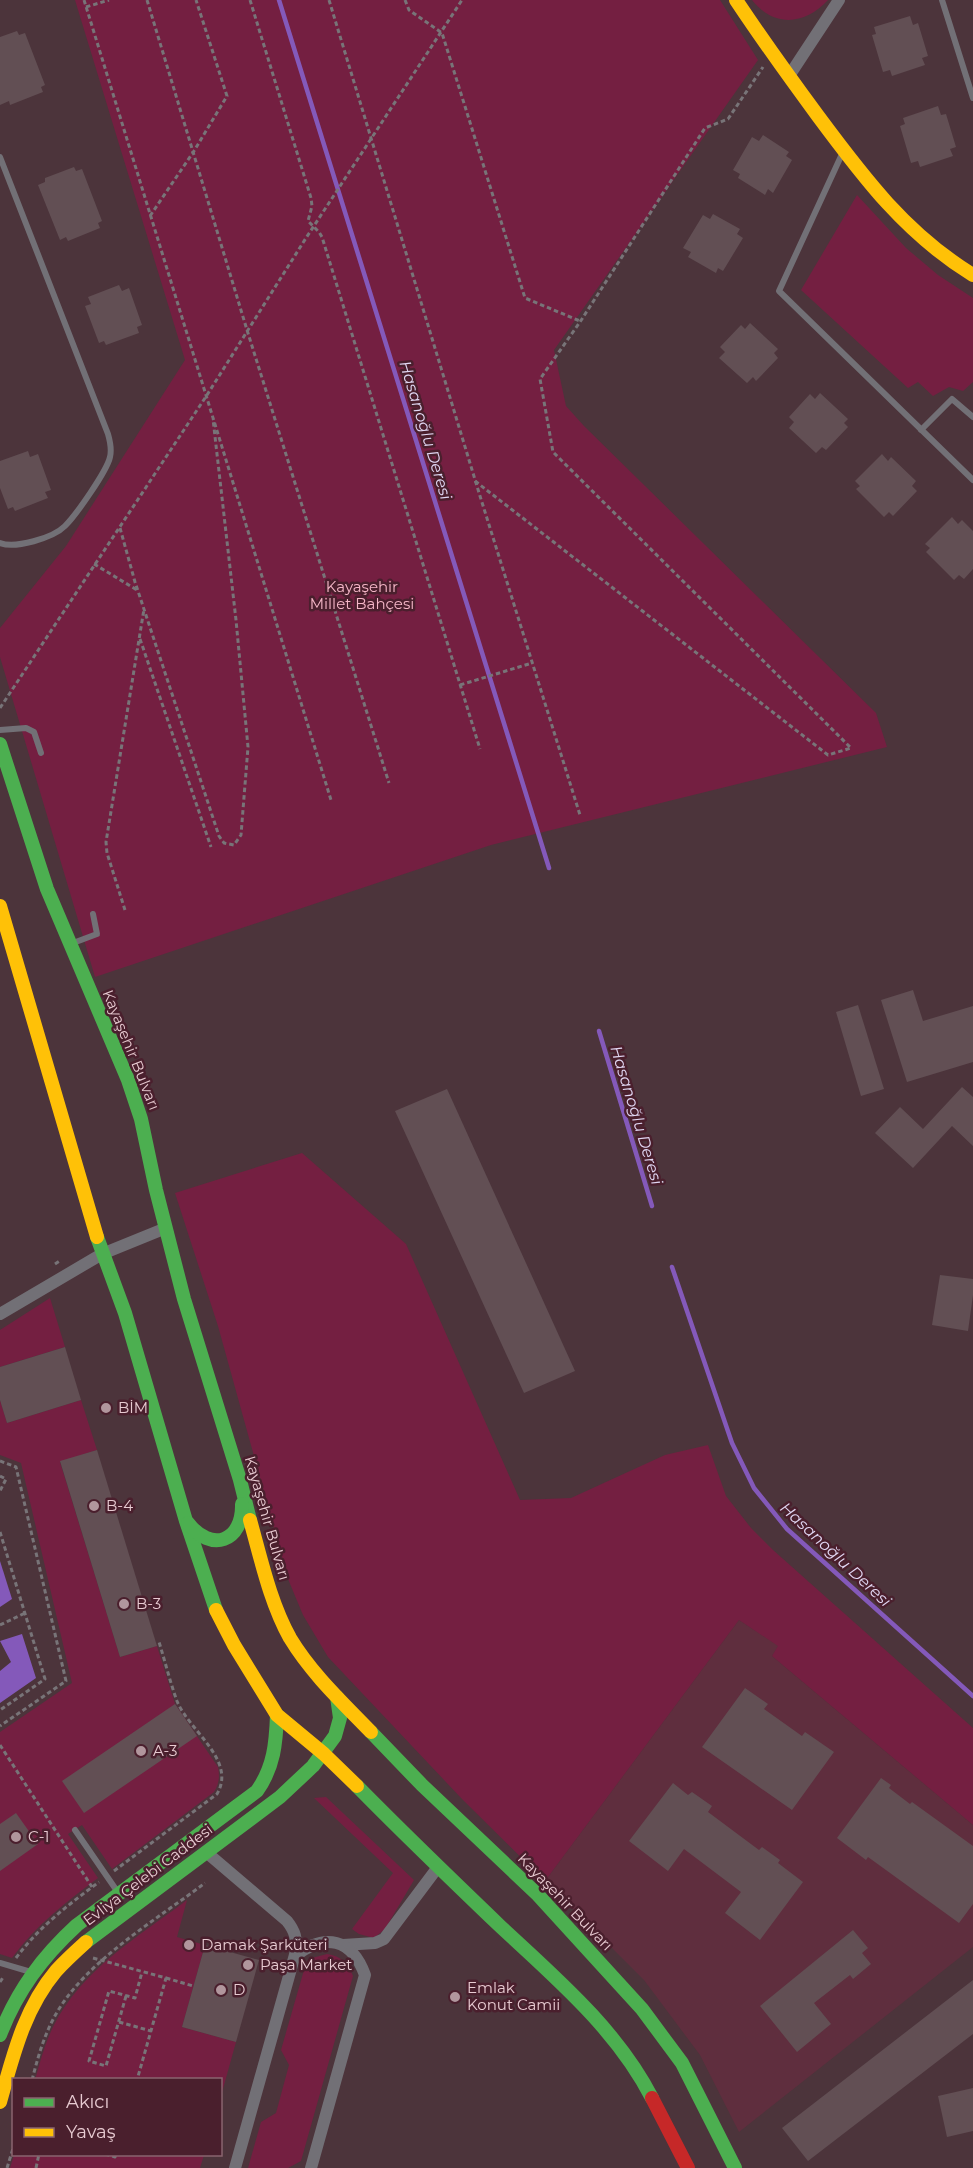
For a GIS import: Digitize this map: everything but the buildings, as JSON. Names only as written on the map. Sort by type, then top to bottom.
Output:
[{"type":"main road","points":[[736,0],[843,151],[880,196],[922,239],[962,269],[973,274]]},
{"type":"main road","name":"Kayaşehir Bulvarı","points":[[0,744],[48,889],[120,1061],[141,1119],[156,1190],[184,1299],[240,1480],[261,1561],[278,1610],[290,1636],[311,1668],[337,1697],[422,1785],[538,1895],[642,2009],[682,2063],[735,2168]]},
{"type":"main road","points":[[0,906],[102,1254],[125,1313],[186,1521],[219,1617],[277,1715],[324,1754],[438,1867],[586,2007],[638,2071],[688,2168]]},
{"type":"main road","points":[[186,1521],[199,1536],[213,1541],[232,1536],[243,1520],[240,1480]]},
{"type":"main road","name":"Evliya Çelebi Caddesi","points":[[5,2098],[16,2046],[28,2015],[45,1985],[74,1953],[280,1797],[324,1754],[335,1736],[340,1718],[337,1697]]},
{"type":"main road","name":"Evliya Çelebi Caddesi","points":[[0,2036],[11,2007],[32,1972],[53,1946],[76,1925],[257,1791],[274,1761],[277,1715]]},
{"type":"street","points":[[789,76],[839,0]]},
{"type":"street","points":[[0,1314],[102,1254],[166,1228]]},
{"type":"street","points":[[206,1852],[287,1921],[296,1935],[297,1943],[235,2168]]},
{"type":"street","points":[[343,1946],[375,1943],[384,1939],[438,1867]]},
{"type":"street","points":[[295,1956],[306,1947],[316,1943],[327,1942],[343,1946],[356,1954],[365,1975],[311,2168]]},
{"type":"lane","points":[[942,0],[973,98]]},
{"type":"lane","points":[[843,151],[779,291],[973,480]]},
{"type":"lane","points":[[0,156],[108,434],[111,452],[102,475],[65,526],[52,534],[17,546],[0,543]]},
{"type":"lane","points":[[921,430],[952,399],[973,417]]},
{"type":"lane","points":[[0,730],[26,729],[34,732],[41,753]]},
{"type":"lane","points":[[70,944],[97,934],[93,914]]},
{"type":"lane","points":[[75,1830],[119,1894]]},
{"type":"lane","points":[[0,1963],[32,1972]]},
{"type":"path","points":[[84,0],[331,800]]},
{"type":"path","points":[[86,7],[109,0]]},
{"type":"path","points":[[147,0],[389,783]]},
{"type":"path","points":[[150,216],[194,152],[227,96],[196,0]]},
{"type":"path","points":[[250,0],[311,198],[312,206],[308,221],[322,237],[480,748]]},
{"type":"path","points":[[329,0],[475,481],[580,815]]},
{"type":"path","points":[[405,0],[409,10],[442,33],[525,298],[580,322]]},
{"type":"path","points":[[0,708],[207,395],[313,227],[462,0]]},
{"type":"path","points":[[475,481],[828,755],[851,748],[553,452],[540,379],[580,322],[705,128],[728,119],[772,53]]},
{"type":"path","points":[[119,527],[219,836],[224,843],[234,845],[241,835],[248,747],[212,411]]},
{"type":"path","points":[[94,564],[139,591]]},
{"type":"path","points":[[125,910],[107,853],[106,842],[144,608]]},
{"type":"path","points":[[140,638],[211,848]]},
{"type":"path","points":[[460,685],[532,663]]},
{"type":"path","points":[[0,1461],[16,1467],[66,1681],[0,1726]]},
{"type":"path","points":[[0,1476],[6,1479],[0,1491]]},
{"type":"path","points":[[0,1532],[45,1679],[0,1710]]},
{"type":"path","points":[[0,1625],[25,1613]]},
{"type":"path","points":[[0,1982],[38,1931],[66,1906],[217,1794],[223,1780],[221,1766],[178,1703],[159,1642]]},
{"type":"path","points":[[0,1745],[104,1905]]},
{"type":"path","points":[[32,2078],[44,2039],[57,2012],[80,1981],[102,1960],[205,1883]]},
{"type":"path","points":[[74,1953],[193,1986]]},
{"type":"path","points":[[126,1996],[106,2066],[89,2061],[109,1991],[135,1998],[142,1971]]},
{"type":"path","points":[[137,2078],[166,1978]]},
{"type":"path","points":[[119,2022],[151,2031]]},
{"type":"path","points":[[7,2168],[12,2152]]},
{"type":"shaded area","points":[[0,1561],[12,1599],[0,1607]]},
{"type":"shaded area","points":[[739,1620],[779,1646],[772,1656],[973,1825],[973,1947],[739,2132],[700,2055],[644,1980],[545,1881]]},
{"type":"shaded area","points":[[22,1634],[36,1678],[0,1703],[0,1671],[11,1662],[0,1641]]},
{"type":"green space","name":"Kayaşehir Millet Bahçesi","points":[[75,0],[720,0],[758,60],[554,350],[566,406],[876,713],[887,747],[491,845],[95,977],[0,657],[0,628],[66,546],[185,360]]},
{"type":"green space","points":[[752,0],[828,0],[810,14],[790,20],[770,15]]},
{"type":"green space","points":[[857,195],[906,248],[938,275],[973,298],[973,382],[963,391],[949,387],[933,396],[918,382],[908,388],[801,290]]},
{"type":"green space","points":[[302,1153],[406,1244],[520,1500],[571,1498],[665,1455],[708,1445],[726,1496],[751,1528],[973,1728],[973,1825],[772,1656],[778,1646],[739,1620],[545,1881],[462,1799],[328,1657],[303,1615],[288,1579],[218,1326],[175,1193]]},
{"type":"green space","points":[[50,1298],[65,1347],[0,1367],[0,1330]]},
{"type":"green space","points":[[0,1400],[7,1423],[81,1400],[97,1450],[60,1462],[120,1657],[157,1646],[175,1704],[218,1767],[219,1774],[214,1792],[112,1869],[82,1825],[68,1834],[98,1878],[41,1925],[12,1958],[0,1954],[0,1732],[72,1683],[21,1463],[0,1455]]},
{"type":"green space","points":[[326,1797],[414,1880],[385,1929],[374,1938],[359,1934],[352,1929],[393,1873],[314,1798]]},
{"type":"green space","points":[[187,1900],[177,1937],[205,1945],[182,2027],[236,2042],[222,2092],[222,2078],[36,2078],[45,2046],[65,2007],[79,1988],[130,1941]]},
{"type":"green space","points":[[327,1954],[343,1961],[353,1976],[301,2161],[288,2168],[248,2168],[261,2122],[276,2113],[289,2065],[281,2050],[306,1963],[312,1958]]},
{"type":"green space","points":[[13,2156],[204,2156],[200,2168],[10,2168]]},
{"type":"waterway","name":"Hasanoğlu Deresi","points":[[279,0],[549,868]]},
{"type":"waterway","name":"Hasanoğlu Deresi","points":[[599,1031],[652,1206]]},
{"type":"waterway","name":"Hasanoğlu Deresi","points":[[672,1267],[732,1443],[754,1488],[787,1529],[973,1696]]},
{"type":"traffic: fast","points":[[0,744],[47,889],[128,1080],[141,1119],[156,1190],[184,1299],[240,1480],[250,1520]]},
{"type":"traffic: fast","points":[[97,1237],[125,1313],[186,1521],[216,1610]]},
{"type":"traffic: fast","points":[[188,1523],[206,1538],[224,1539],[231,1535],[237,1527],[242,1504]]},
{"type":"traffic: fast","points":[[86,1942],[280,1797],[313,1766],[335,1736],[340,1718],[337,1697]]},
{"type":"traffic: fast","points":[[0,2035],[14,2004],[32,1976],[53,1949],[77,1925],[257,1791],[271,1764],[277,1715]]},
{"type":"traffic: fast","points":[[371,1732],[422,1785],[538,1895],[642,2009],[682,2063],[735,2168]]},
{"type":"traffic: fast","points":[[357,1786],[584,2006],[622,2050],[652,2098]]},
{"type":"traffic: slow","points":[[736,0],[835,139],[870,183],[927,242],[973,275]]},
{"type":"traffic: slow","points":[[0,906],[97,1237]]},
{"type":"traffic: slow","points":[[250,1520],[271,1595],[290,1638],[317,1675],[371,1732]]},
{"type":"traffic: slow","points":[[216,1610],[234,1645],[277,1715],[324,1754],[357,1786]]},
{"type":"traffic: slow","points":[[0,2102],[21,2033],[36,2001],[56,1971],[86,1942]]},
{"type":"traffic: jam","points":[[652,2098],[688,2168]]},
{"type":"place","name":"BİM","points":[[106,1408]]},
{"type":"place","name":"B-4","points":[[94,1506]]},
{"type":"place","name":"B-3","points":[[124,1604]]},
{"type":"place","name":"A-3","points":[[141,1751]]},
{"type":"place","name":"C-1","points":[[16,1837]]},
{"type":"place","name":"Damak Şarküteri","points":[[189,1945]]},
{"type":"place","name":"Paşa Market","points":[[248,1965]]},
{"type":"place","name":"D","points":[[221,1990]]},
{"type":"place","name":"Emlak Konut Camii","points":[[455,1997]]}]
